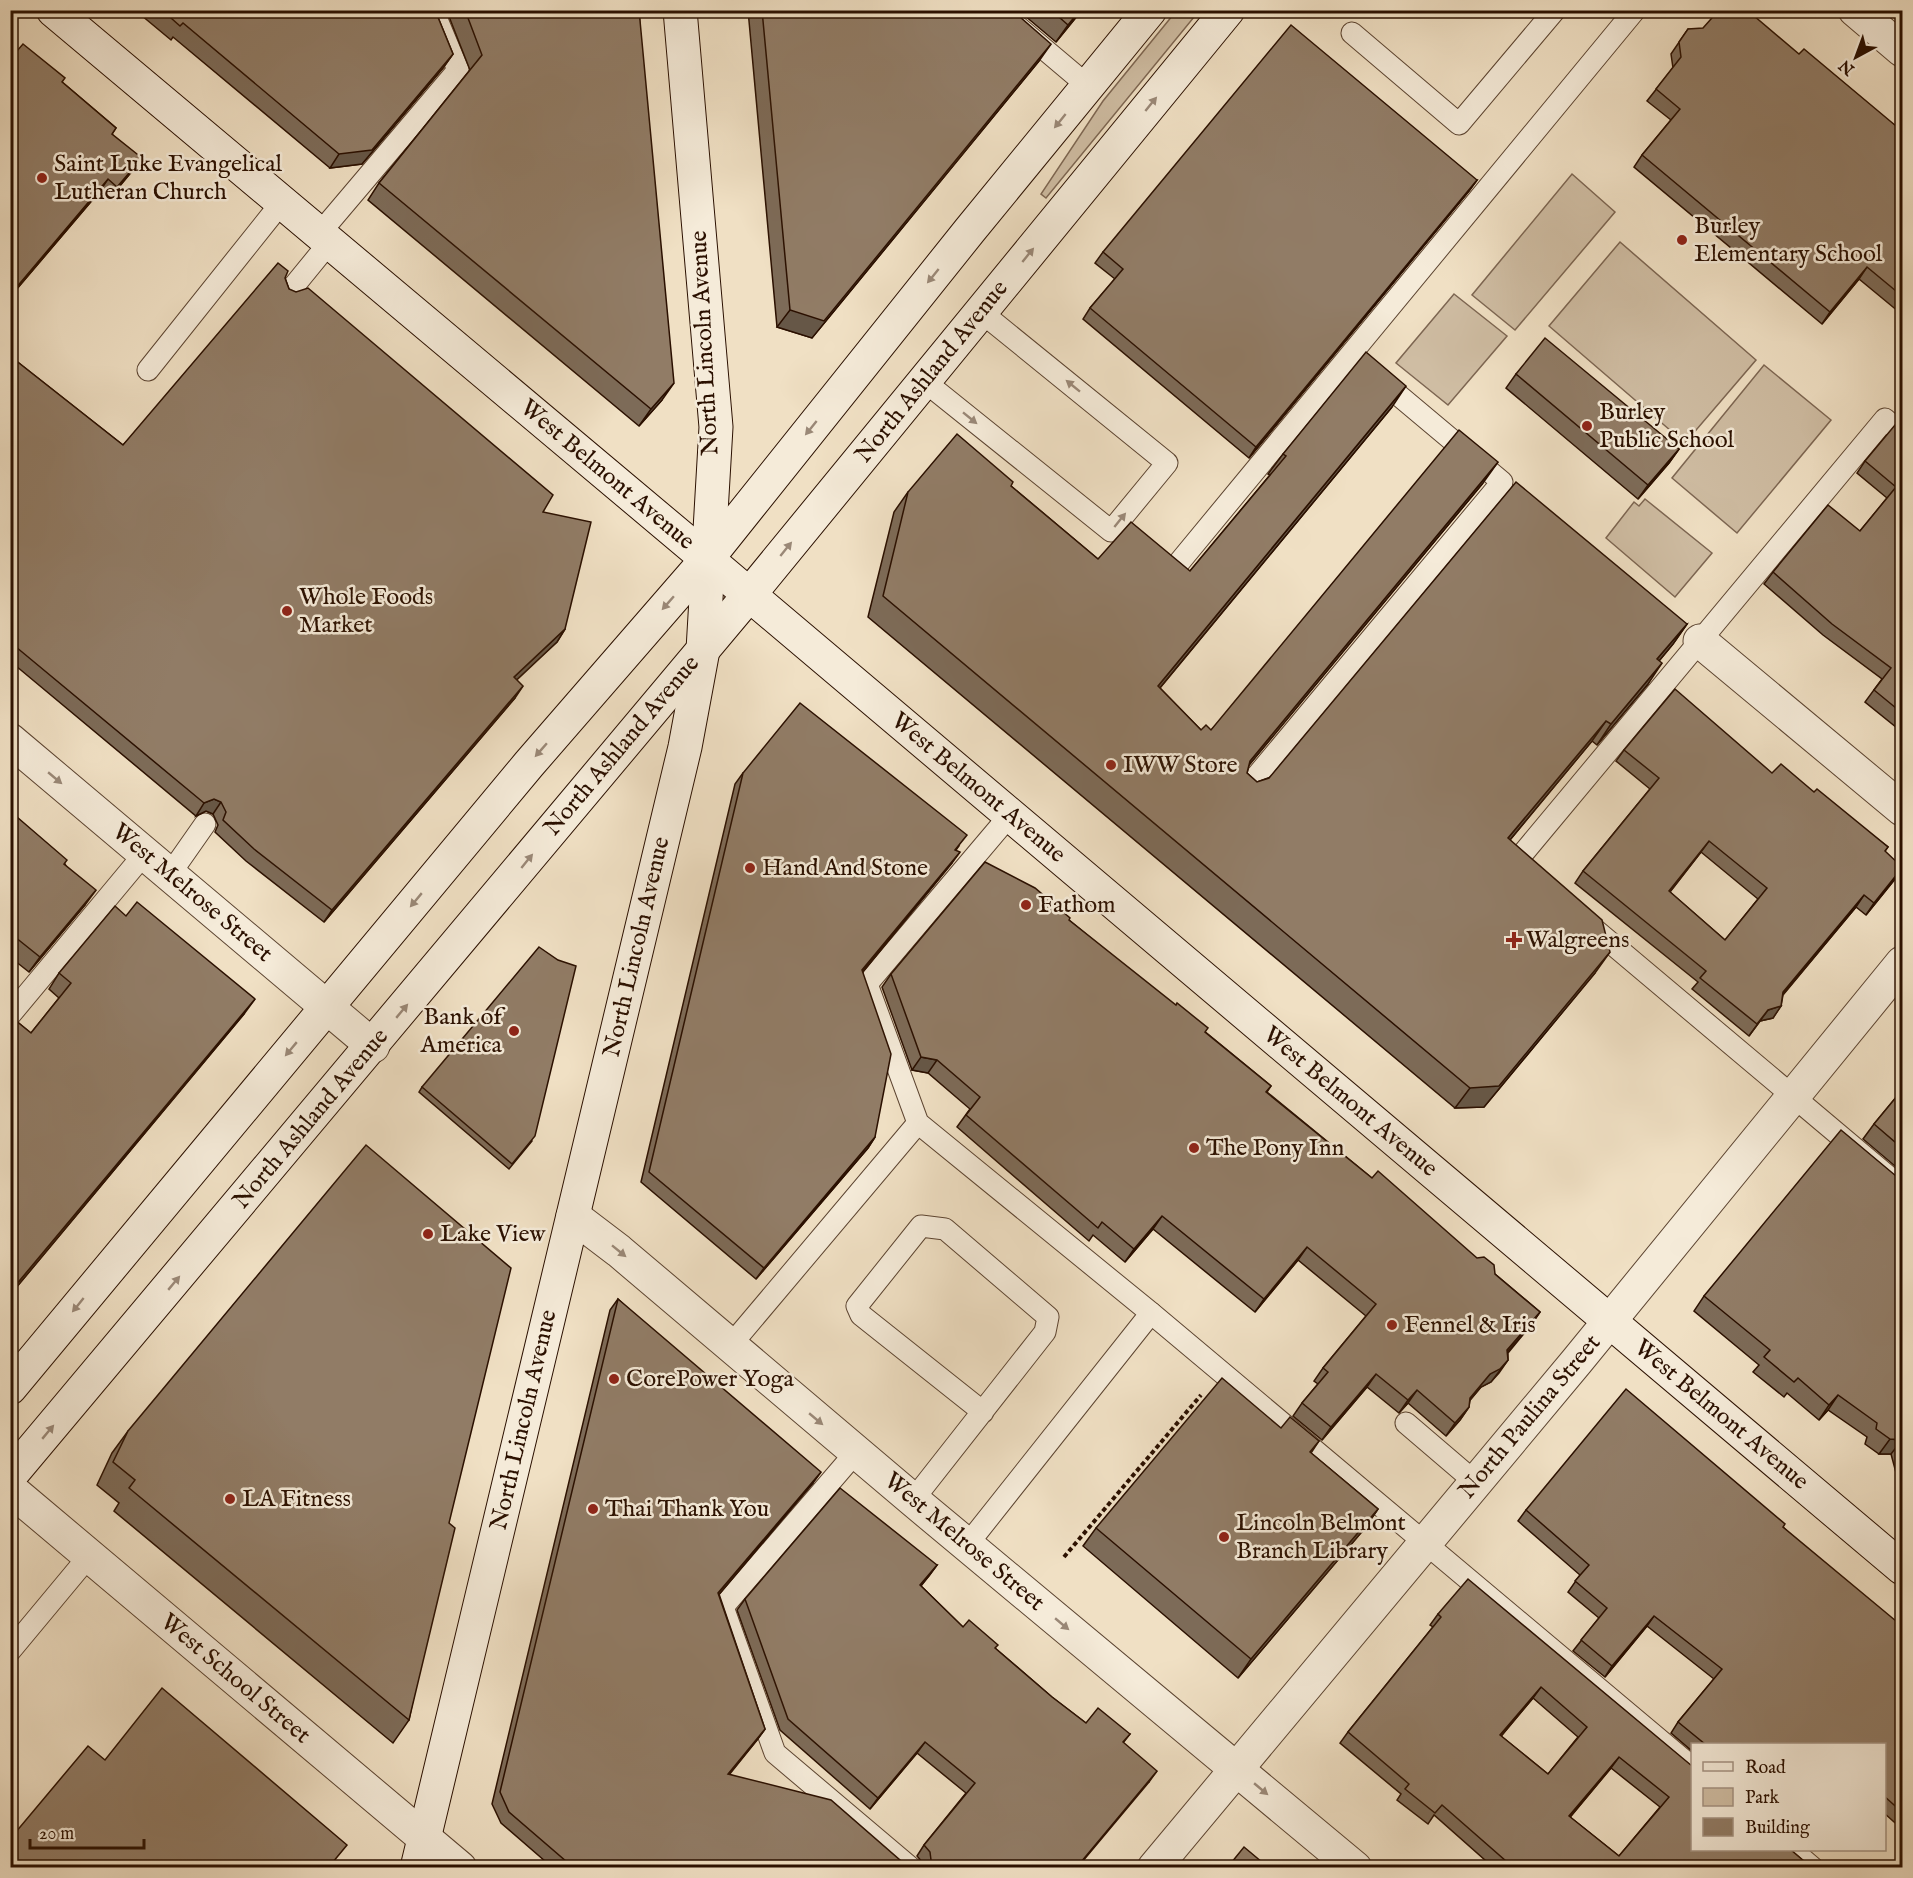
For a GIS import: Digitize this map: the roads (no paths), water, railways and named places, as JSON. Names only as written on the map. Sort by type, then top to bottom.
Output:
[{"type":"main road","name":"West Belmont Avenue","points":[[52,10],[707,559],[1902,1568]]},
{"type":"main road","name":"North Lincoln Avenue","points":[[421,1853],[686,747],[703,650],[716,427],[680,10]]},
{"type":"main road","points":[[10,1388],[529,764],[707,559],[1150,10]]},
{"type":"main road","name":"North Ashland Avenue","points":[[10,1476],[749,595],[1228,10]]},
{"type":"main road","points":[[1855,10],[1902,50]]},
{"type":"main road","points":[[1700,641],[1902,809]]},
{"type":"main road","name":"West Melrose Street","points":[[10,740],[373,1046]]},
{"type":"main road","name":"North Paulina Street","points":[[1154,1868],[1610,1321],[1902,963]]},
{"type":"main road","name":"West Melrose Street","points":[[573,1216],[619,1251],[913,1500],[1355,1868]]},
{"type":"main road","name":"West School Street","points":[[10,1490],[89,1556],[421,1853],[460,1868]]},
{"type":"lane","points":[[289,291],[324,238],[458,70],[433,10]]},
{"type":"lane","points":[[998,10],[1088,86]]},
{"type":"lane","points":[[1352,33],[1459,124],[1555,10]]},
{"type":"lane","points":[[1177,565],[1635,10]]},
{"type":"lane","points":[[148,370],[282,202]]},
{"type":"lane","points":[[924,381],[1111,531],[1160,472],[1167,463],[981,312]]},
{"type":"lane","points":[[1245,790],[1502,482],[1350,355]]},
{"type":"lane","points":[[1541,886],[1515,863],[1885,419],[1902,434]]},
{"type":"lane","points":[[1010,815],[867,984],[918,1123],[1151,1313],[1691,1766]]},
{"type":"lane","points":[[170,874],[205,824]]},
{"type":"lane","points":[[10,1015],[145,853]]},
{"type":"lane","points":[[1568,908],[1902,1188]]},
{"type":"lane","points":[[730,1346],[918,1123]]},
{"type":"lane","points":[[913,1500],[983,1412],[1045,1332],[1048,1317],[945,1229],[921,1226],[857,1306],[861,1316],[983,1412]]},
{"type":"lane","points":[[967,1545],[1151,1313]]},
{"type":"lane","points":[[1406,1423],[1475,1482]]},
{"type":"lane","points":[[856,1452],[723,1607],[775,1753],[910,1868]]},
{"type":"lane","points":[[10,1651],[89,1556]]},
{"type":"lane","points":[[1793,1851],[1813,1868]]},
{"type":"place","name":"Saint Luke Evangelical Lutheran Church","points":[[42,178]]},
{"type":"place","name":"Burley Elementary School","points":[[1682,240]]},
{"type":"place","name":"Burley Public School","points":[[1587,426]]},
{"type":"place","name":"Whole Foods Market","points":[[287,611]]},
{"type":"place","name":"IWW Store","points":[[1111,765]]},
{"type":"place","name":"Hand And Stone","points":[[750,868]]},
{"type":"place","name":"Fathom","points":[[1026,905]]},
{"type":"place","name":"Walgreens","points":[[1514,940]]},
{"type":"place","name":"Bank of America","points":[[514,1031]]},
{"type":"place","name":"The Pony Inn","points":[[1194,1148]]},
{"type":"place","name":"Lake View","points":[[428,1234]]},
{"type":"place","name":"Fennel & Iris","points":[[1392,1325]]},
{"type":"place","name":"CorePower Yoga","points":[[614,1379]]},
{"type":"place","name":"LA Fitness","points":[[230,1499]]},
{"type":"place","name":"Thai Thank You","points":[[593,1509]]},
{"type":"place","name":"Lincoln Belmont Branch Library","points":[[1224,1537]]}]
